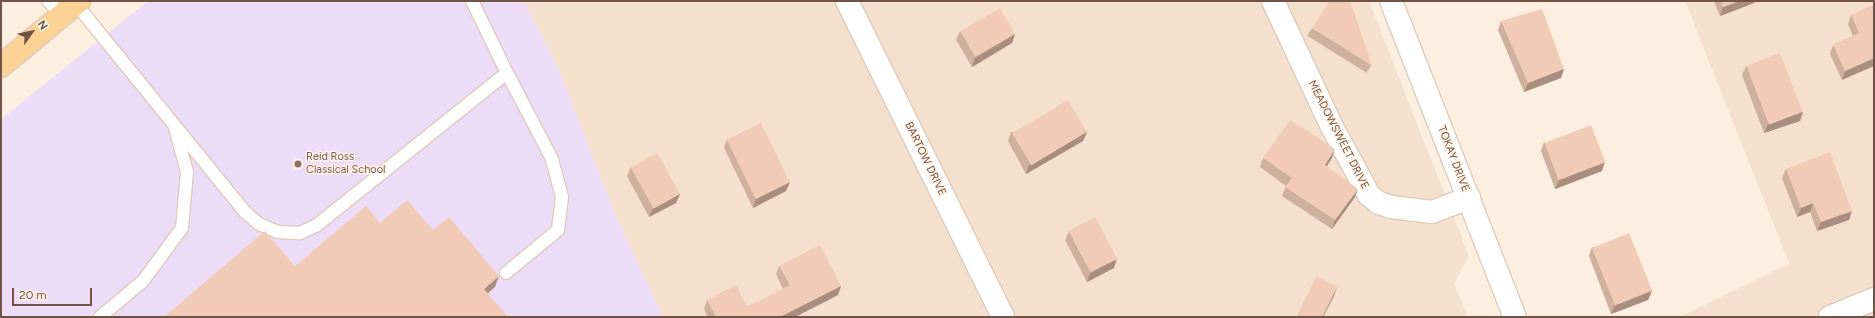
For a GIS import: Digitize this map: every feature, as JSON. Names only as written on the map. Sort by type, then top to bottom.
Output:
[{"type":"main road","points":[[1,66],[66,5]]},
{"type":"street","name":"BARTOW DRIVE","points":[[847,1],[1003,317]]},
{"type":"street","name":"MEADOWSWEET DRIVE","points":[[1273,1],[1331,125],[1368,194],[1379,203],[1391,208],[1432,212],[1469,198]]},
{"type":"street","name":"TOKAY DRIVE","points":[[1391,1],[1515,317]]},
{"type":"street","points":[[1830,317],[1874,299]]},
{"type":"lane","points":[[472,1],[507,73],[552,159],[562,197],[558,230],[506,273]]},
{"type":"lane","points":[[66,5],[173,123],[245,212],[259,224],[278,232],[300,233],[317,225],[507,73]]},
{"type":"lane","points":[[100,317],[144,281],[182,228],[187,172],[173,123]]},
{"type":"shaded area","name":"Reid Ross Classical School","points":[[148,1],[524,1],[560,72],[613,209],[663,317],[1,317],[1,119]]},
{"type":"shaded area","points":[[524,1],[1369,1],[1469,256],[1454,284],[1468,317],[663,317],[613,209],[560,72]]},
{"type":"shaded area","points":[[1685,1],[1874,1],[1874,317],[1680,317],[1789,263]]},
{"type":"building","points":[[1329,1],[1350,1],[1372,65],[1312,28]]},
{"type":"building","points":[[1721,1],[1740,1],[1723,7]]},
{"type":"building","points":[[1874,5],[1874,58],[1845,71],[1833,45],[1859,33],[1851,15]]},
{"type":"building","points":[[1000,8],[1015,34],[975,57],[960,31]]},
{"type":"building","points":[[1542,9],[1564,69],[1528,83],[1501,21]]},
{"type":"building","points":[[1780,53],[1803,112],[1769,125],[1746,66]]},
{"type":"building","points":[[1068,100],[1087,132],[1031,165],[1012,133]]},
{"type":"building","points":[[1290,120],[1335,149],[1325,165],[1358,189],[1335,220],[1285,187],[1292,178],[1263,158]]},
{"type":"building","points":[[761,123],[790,182],[756,199],[727,140]]},
{"type":"building","points":[[1591,125],[1605,162],[1559,180],[1544,143]]},
{"type":"building","points":[[1830,152],[1852,211],[1821,222],[1813,203],[1801,208],[1786,169]]},
{"type":"building","points":[[657,153],[680,194],[654,209],[631,168]]},
{"type":"building","points":[[407,200],[433,230],[449,217],[499,276],[484,289],[508,317],[164,317],[265,231],[295,266],[366,206],[380,223]]},
{"type":"building","points":[[1095,217],[1117,258],[1091,273],[1069,231]]},
{"type":"building","points":[[1629,233],[1652,290],[1615,305],[1592,248]]},
{"type":"building","points":[[820,245],[841,286],[780,317],[716,317],[707,300],[736,285],[747,307],[790,285],[779,266]]},
{"type":"building","points":[[1317,276],[1337,287],[1322,317],[1296,317]]},
{"type":"place","name":"Reid Ross Classical School","points":[[298,164]]}]
